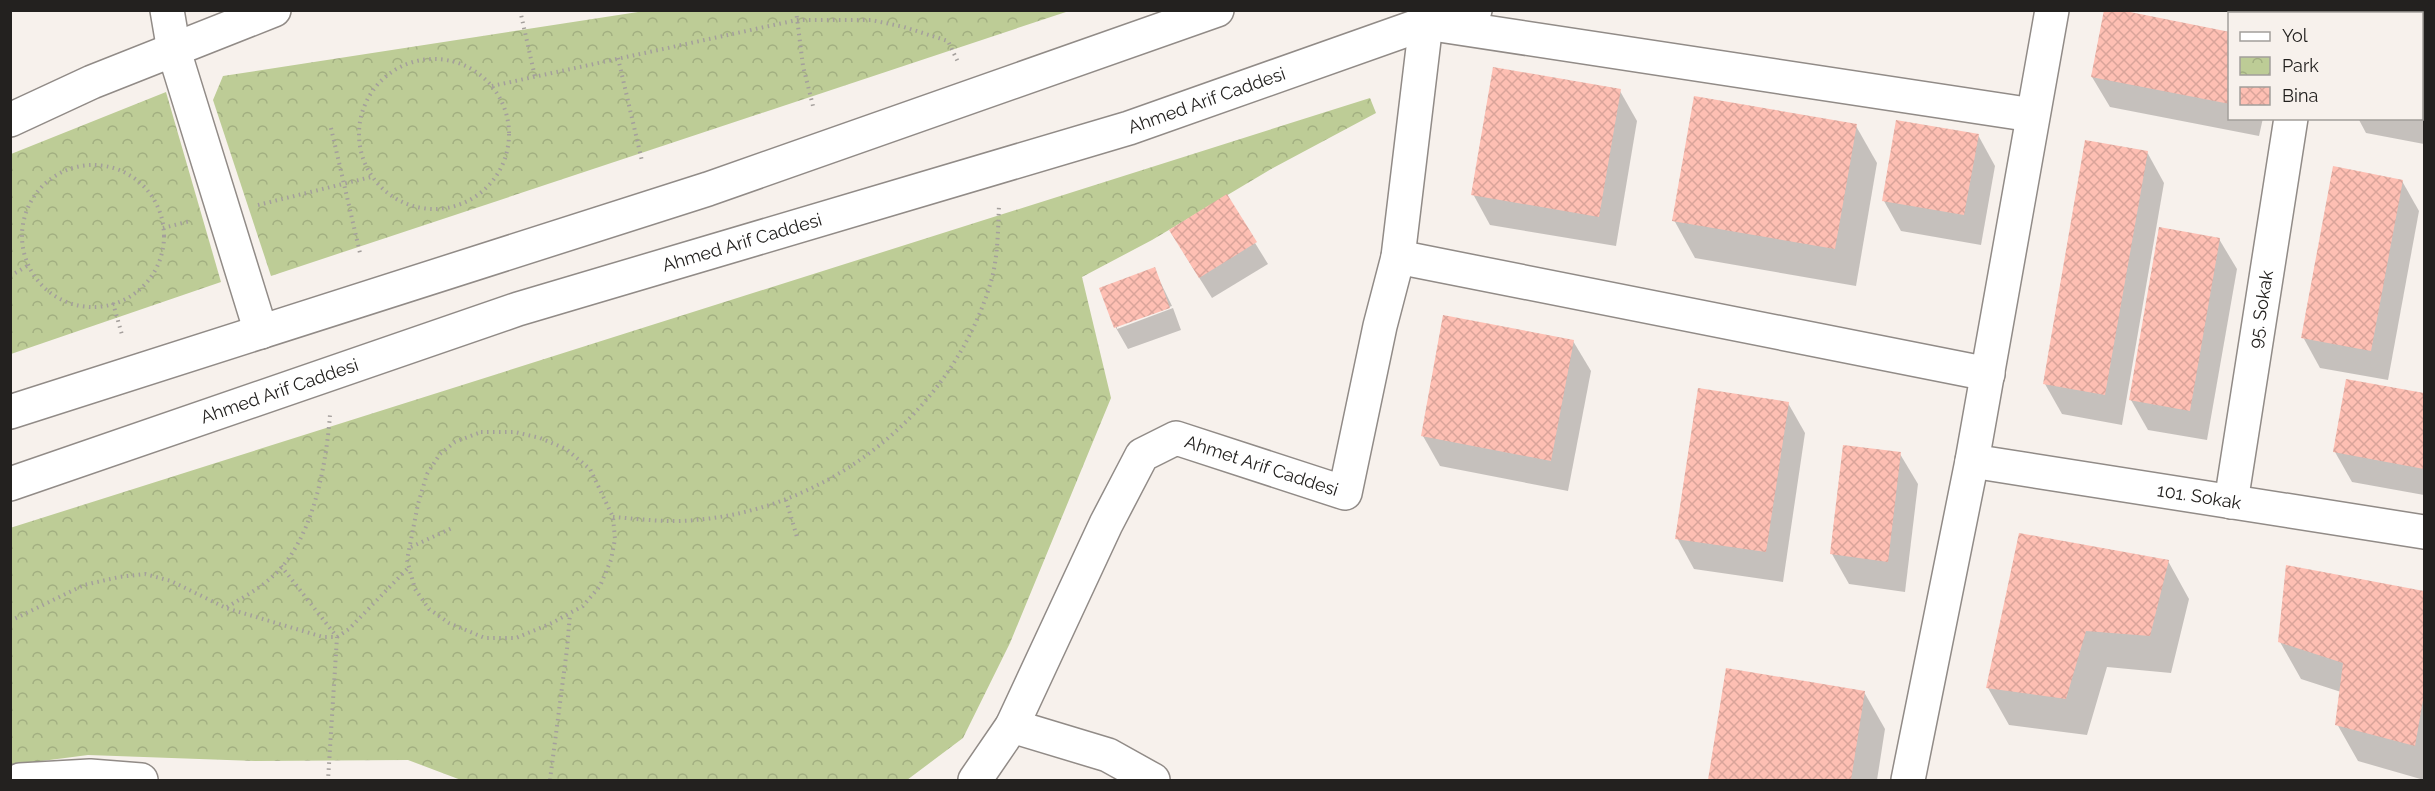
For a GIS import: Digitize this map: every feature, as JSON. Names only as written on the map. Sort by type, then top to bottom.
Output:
[{"type":"street","points":[[167,10],[174,51],[261,332]]},
{"type":"street","points":[[10,120],[92,82],[274,10]]},
{"type":"street","points":[[10,412],[708,189],[1217,10]]},
{"type":"street","name":"Ahmed Arif Caddesi","points":[[10,484],[518,309],[1129,128],[1426,23],[1475,10]]},
{"type":"street","points":[[1908,780],[1972,461],[2052,10]]},
{"type":"street","points":[[1426,23],[2032,115]]},
{"type":"street","name":"Ahmet Arif Caddesi","points":[[975,780],[1012,726],[1101,535],[1142,455],[1176,438],[1345,493],[1380,326],[1398,257],[1426,23]]},
{"type":"street","name":"95. Sokak","points":[[2231,502],[2291,120]]},
{"type":"street","points":[[1398,257],[1988,374]]},
{"type":"street","name":"101. Sokak","points":[[1972,461],[2424,532]]},
{"type":"street","points":[[1012,726],[1108,754],[1153,780]]},
{"type":"street","points":[[20,780],[90,776],[141,780]]},
{"type":"path","points":[[520,10],[536,77]]},
{"type":"path","points":[[796,10],[803,66],[813,106]]},
{"type":"path","points":[[492,86],[797,20],[871,20],[904,27],[948,41],[958,62]]},
{"type":"path","points":[[618,58],[642,162]]},
{"type":"path","points":[[423,59],[449,60],[473,70],[492,86],[504,107],[510,131],[507,155],[496,178],[479,195],[458,206],[434,210],[410,206],[388,195],[371,177],[360,153],[358,128],[364,104],[379,82],[399,67],[423,59]]},
{"type":"path","points":[[331,128],[360,253]]},
{"type":"path","points":[[95,164],[118,169],[139,182],[155,200],[163,222],[164,244],[158,267],[144,286],[126,299],[113,303],[104,307],[81,306],[59,299],[41,284],[27,266],[21,243],[23,219],[32,196],[49,178],[70,168],[95,164]]},
{"type":"path","points":[[253,206],[371,177]]},
{"type":"path","points":[[613,518],[696,520],[761,508],[804,493],[849,468],[901,429],[930,397],[956,358],[979,315],[992,276],[997,246],[999,205]]},
{"type":"path","points":[[10,276],[27,266]]},
{"type":"path","points":[[113,303],[122,335]]},
{"type":"path","points":[[226,608],[274,576],[292,554],[307,522],[321,474],[327,447],[330,415]]},
{"type":"path","points":[[481,432],[514,432],[540,438],[566,449],[590,469],[613,518],[615,540],[611,560],[600,586],[583,606],[516,638],[485,638],[449,623],[429,609],[415,589],[407,560],[418,504],[427,474],[440,454],[455,442],[481,432]]},
{"type":"path","points":[[786,500],[797,537]]},
{"type":"path","points":[[410,547],[452,528]]},
{"type":"path","points":[[281,566],[337,637],[328,780]]},
{"type":"path","points":[[10,621],[84,585],[145,574],[171,581],[226,608],[323,637],[337,637],[349,629],[409,567]]},
{"type":"path","points":[[550,780],[570,614]]},
{"type":"green space","points":[[651,10],[1069,11],[271,276],[213,100],[223,76]]},
{"type":"green space","points":[[166,92],[221,282],[11,354],[11,154]]},
{"type":"green space","points":[[1370,98],[1376,113],[1273,168],[1152,240],[1082,277],[1111,398],[1010,643],[963,738],[907,780],[461,780],[408,760],[255,761],[88,755],[11,765],[10,528]]},
{"type":"building","points":[[2104,10],[2120,10],[2228,32],[2228,104],[2091,77]]},
{"type":"building","points":[[2358,10],[2424,10],[2424,111],[2423,12],[2358,12]]},
{"type":"building","points":[[1493,67],[1621,89],[1599,217],[1471,195]]},
{"type":"building","points":[[1694,96],[1857,124],[1835,249],[1672,221]]},
{"type":"building","points":[[1896,120],[1979,134],[1964,215],[1882,201]]},
{"type":"building","points":[[2085,140],[2148,151],[2105,395],[2043,384]]},
{"type":"building","points":[[2333,166],[2403,180],[2371,351],[2301,338]]},
{"type":"building","points":[[1227,194],[1257,242],[1199,278],[1169,230]]},
{"type":"building","points":[[2159,227],[2220,238],[2190,411],[2129,400]]},
{"type":"building","points":[[1155,267],[1170,308],[1114,328],[1099,288]]},
{"type":"building","points":[[1443,315],[1574,340],[1551,461],[1421,436]]},
{"type":"building","points":[[2346,379],[2424,393],[2424,469],[2333,452]]},
{"type":"building","points":[[1698,388],[1789,402],[1766,552],[1675,539]]},
{"type":"building","points":[[1843,445],[1901,452],[1888,562],[1830,554]]},
{"type":"building","points":[[2019,533],[2169,560],[2150,636],[2086,631],[2066,699],[1986,688]]},
{"type":"building","points":[[2286,565],[2424,591],[2424,694],[2415,746],[2335,725],[2343,663],[2278,642]]},
{"type":"building","points":[[1726,668],[1865,691],[1851,780],[1708,780]]}]
